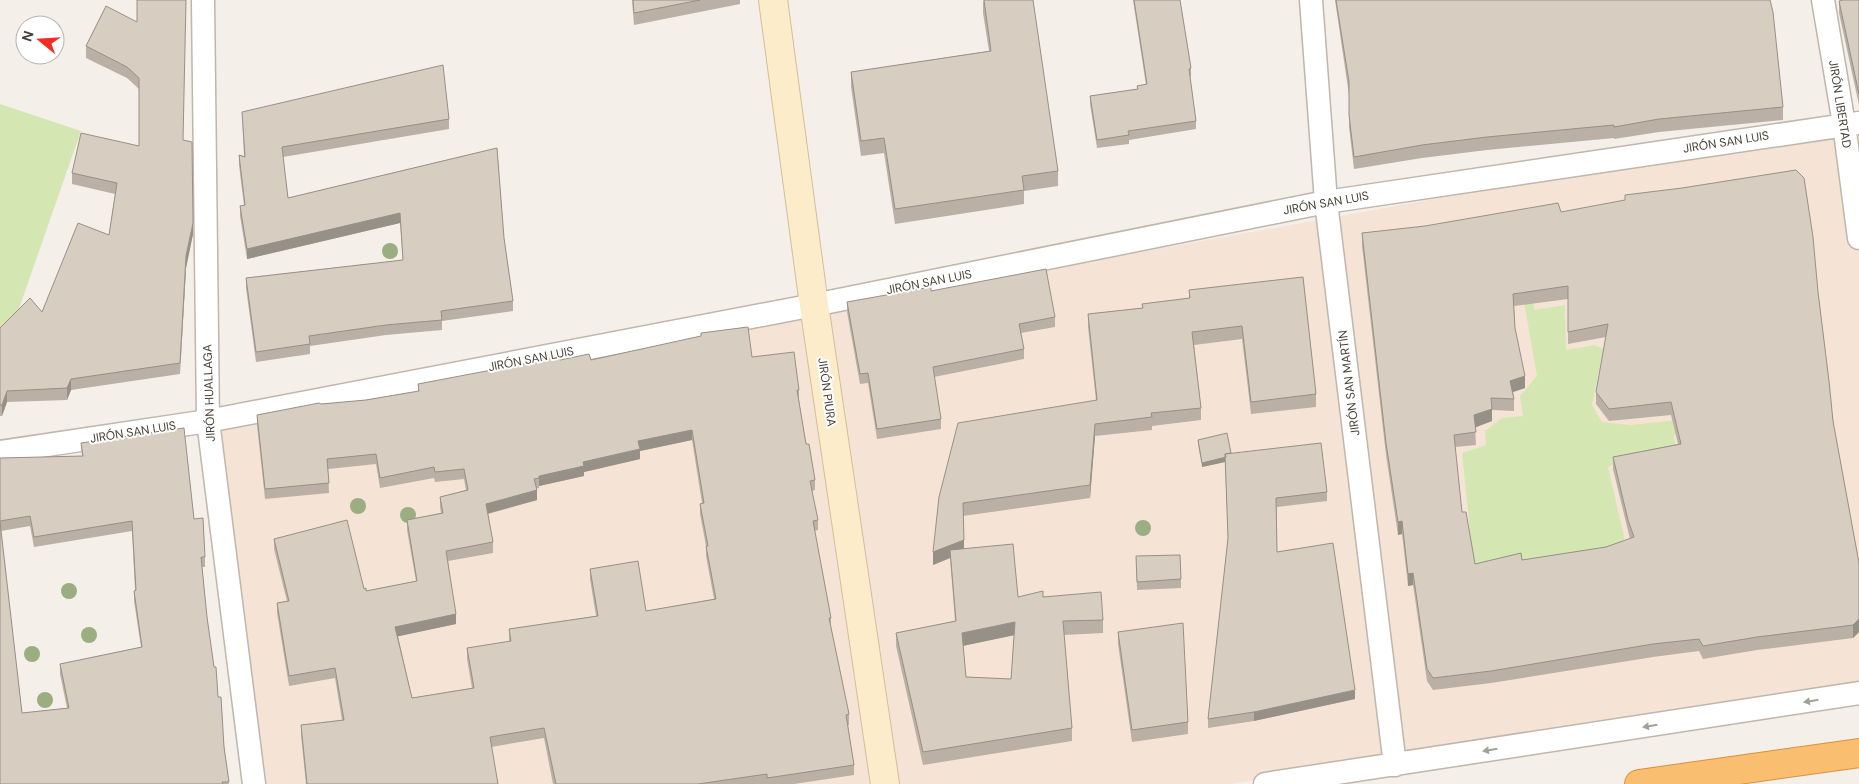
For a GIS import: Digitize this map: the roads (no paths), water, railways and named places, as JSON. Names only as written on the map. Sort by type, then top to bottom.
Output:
[{"type":"highway","points":[[1639,784],[1859,753]]},
{"type":"main road","name":"JIRÓN PIURA","points":[[773,0],[814,305],[885,784]]},
{"type":"street","name":"JIRÓN HUALLAGA","points":[[203,0],[208,421],[254,784]]},
{"type":"street","name":"JIRÓN SAN MARTÍN","points":[[1311,0],[1326,202],[1395,765]]},
{"type":"street","name":"JIRÓN LIBERTAD","points":[[1823,0],[1851,123],[1859,238]]},
{"type":"street","name":"JIRÓN SAN LUIS","points":[[0,452],[208,421],[814,305],[1326,202],[1851,123]]},
{"type":"street","points":[[1264,784],[1859,693]]}]
